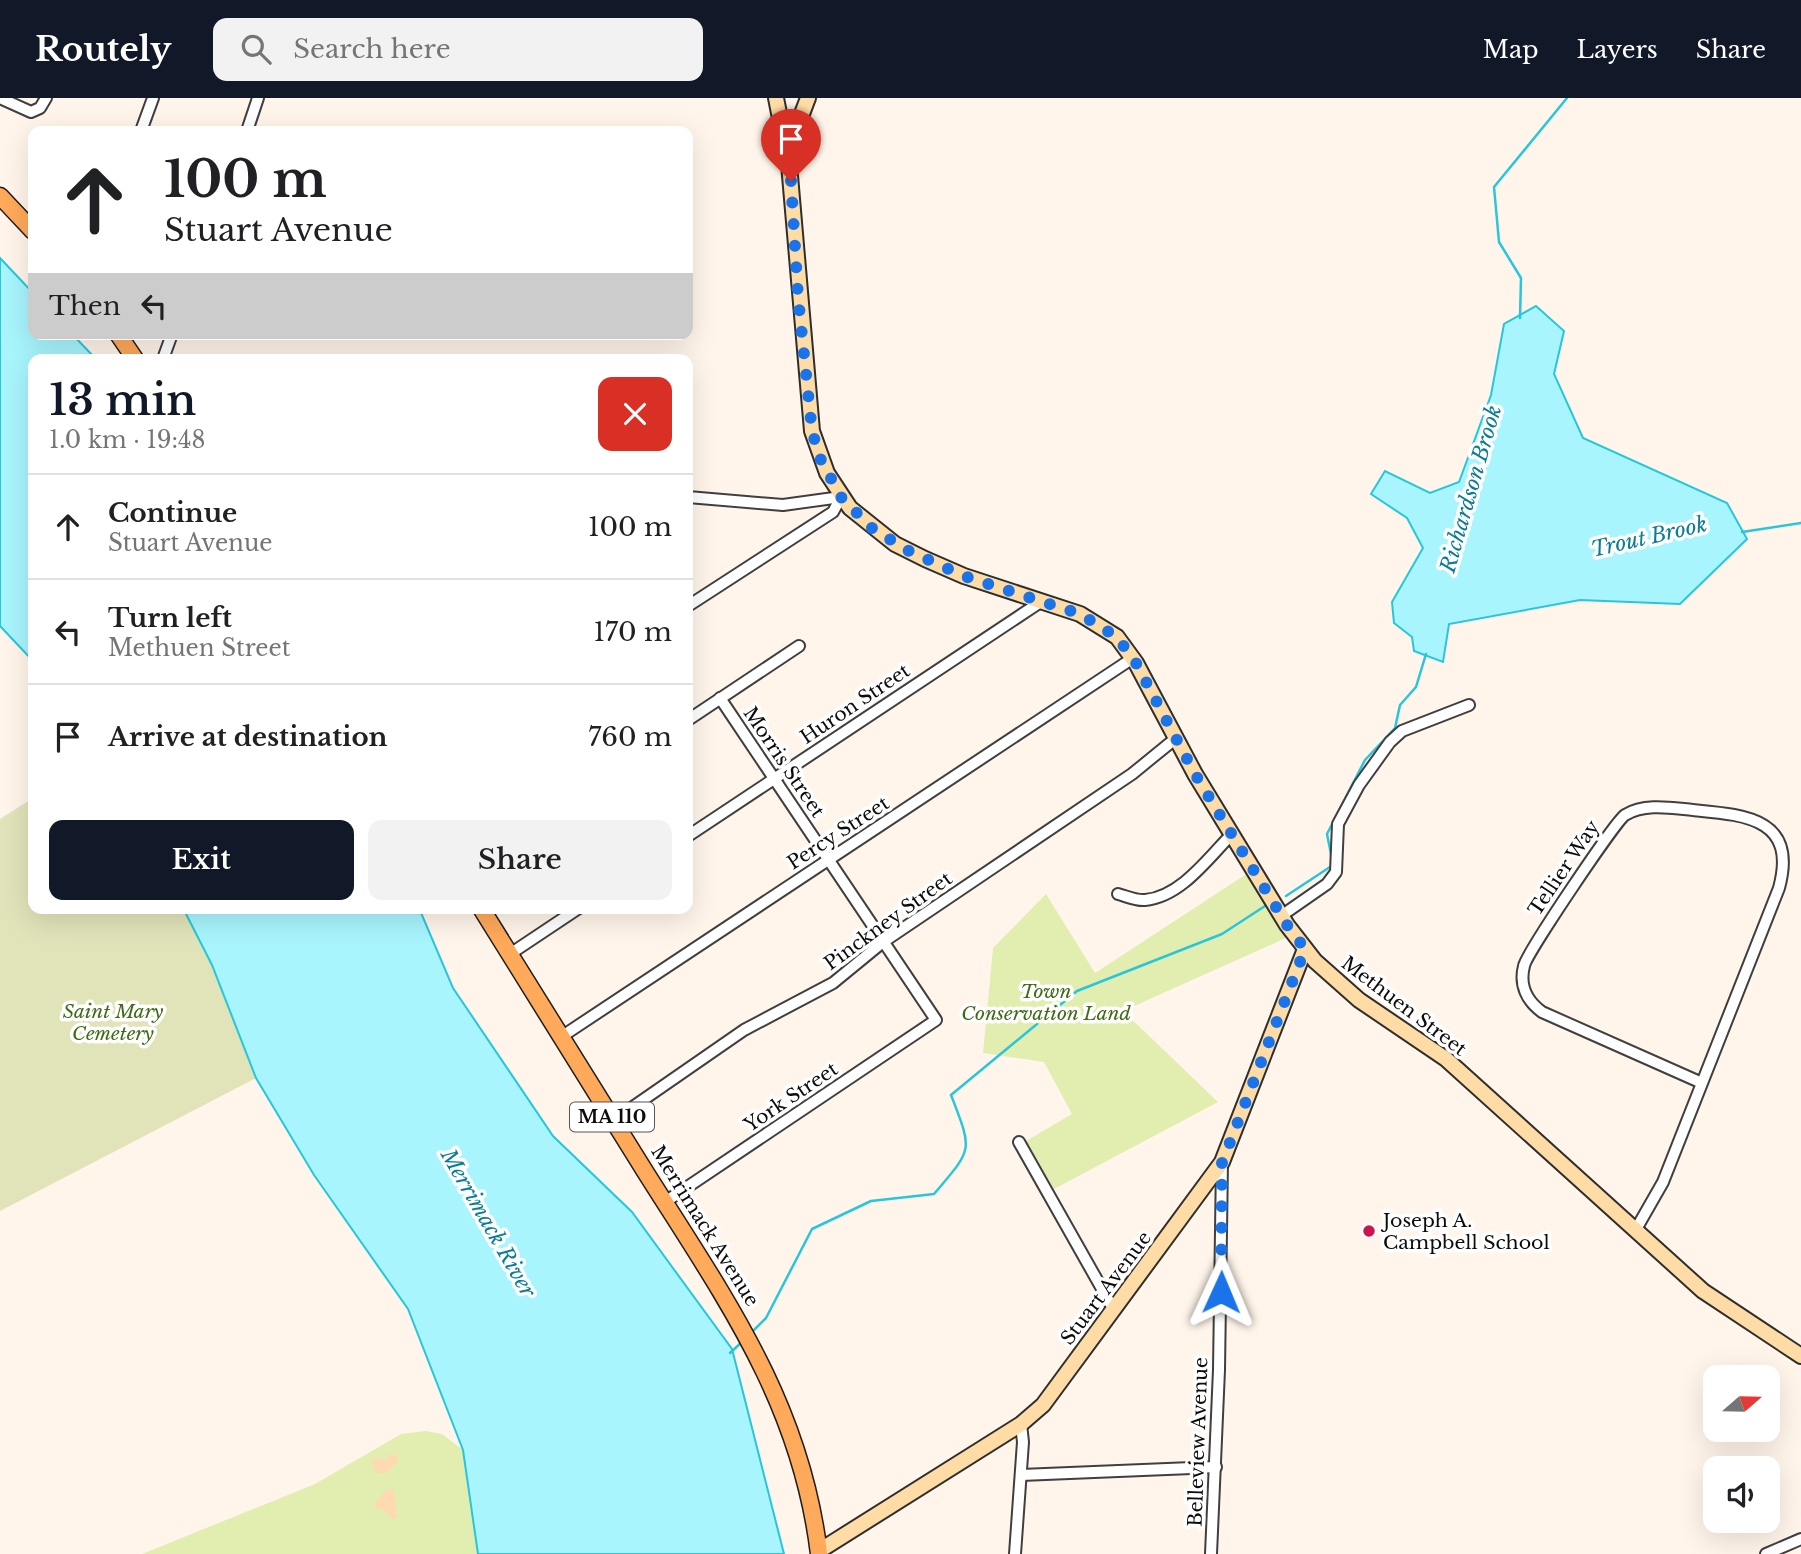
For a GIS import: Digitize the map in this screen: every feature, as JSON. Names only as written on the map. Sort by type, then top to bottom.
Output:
[{"type":"main road","points":[[0,197],[28,226]]},
{"type":"main road","name":"Merrimack Avenue","points":[[485,914],[754,1346],[798,1454],[808,1488],[819,1553]]},
{"type":"street","points":[[0,98],[31,112],[40,108],[46,98]]},
{"type":"street","points":[[143,126],[153,98]]},
{"type":"street","points":[[249,126],[258,98]]},
{"type":"street","points":[[778,105],[807,98]]},
{"type":"street","points":[[784,130],[800,119],[807,98]]},
{"type":"street","name":"Methuen Street","points":[[778,105],[784,130],[812,431],[820,458],[841,497],[873,529],[909,551],[964,576],[1080,614],[1117,637],[1133,659],[1175,739],[1281,916],[1305,949],[1359,1000],[1446,1059],[1703,1291],[1801,1356]]},
{"type":"street","points":[[693,497],[783,505],[841,497]]},
{"type":"street","points":[[693,603],[833,512],[841,497]]},
{"type":"street","name":"Huron Street","points":[[693,833],[1042,601]]},
{"type":"street","points":[[693,717],[799,646]]},
{"type":"street","name":"Percy Street","points":[[561,1037],[1133,659]]},
{"type":"street","name":"Morris Street","points":[[720,698],[936,1020]]},
{"type":"street","points":[[1281,916],[1327,884],[1336,872],[1338,824],[1359,785],[1390,742],[1402,731],[1469,705]]},
{"type":"street","name":"Pinckney Street","points":[[614,1120],[744,1030],[833,983],[883,942],[1114,786],[1175,739]]},
{"type":"street","name":"Tellier Way","points":[[1635,1231],[1656,1198],[1702,1083],[1779,888],[1784,871],[1779,843],[1766,824],[1748,816],[1664,807],[1642,808],[1617,821],[1534,943],[1523,967],[1523,985],[1530,1001],[1542,1012],[1702,1083]]},
{"type":"street","points":[[1118,894],[1147,900],[1174,888],[1194,873],[1232,834]]},
{"type":"street","points":[[510,954],[570,914]]},
{"type":"street","name":"Stuart Avenue","points":[[819,1553],[1021,1424],[1044,1405],[1222,1163],[1305,949]]},
{"type":"street","name":"York Street","points":[[665,1202],[936,1020]]},
{"type":"street","points":[[1019,1142],[1114,1310]]},
{"type":"street","name":"Belleview Avenue","points":[[1211,1554],[1216,1467],[1222,1163]]},
{"type":"street","points":[[1015,1554],[1021,1475],[1021,1424]]},
{"type":"street","points":[[1021,1475],[1216,1467]]},
{"type":"street","points":[[1766,1554],[1801,1539]]},
{"type":"green space","name":"Saint Mary Cemetery","points":[[28,801],[28,914],[186,914],[212,965],[256,1078],[0,1211],[0,819]]},
{"type":"green space","name":"Town Conservation Land","points":[[1248,873],[1286,938],[1123,1011],[1218,1102],[1054,1189],[1026,1141],[1072,1114],[1044,1062],[983,1053],[993,948],[1046,894],[1095,973]]},
{"type":"green space","points":[[426,1431],[442,1434],[463,1450],[478,1554],[142,1554],[315,1484],[401,1434]]},
{"type":"sand","points":[[389,1454],[398,1456],[398,1462],[385,1473],[376,1473],[371,1458],[386,1460]]},
{"type":"sand","points":[[394,1489],[397,1517],[394,1520],[382,1508],[376,1509],[374,1505],[385,1491]]},
{"type":"water","points":[[0,258],[28,288],[28,340],[78,340],[91,354],[28,354],[28,656],[0,626]]},
{"type":"water","points":[[1536,306],[1564,331],[1554,374],[1583,438],[1727,503],[1747,539],[1680,604],[1580,600],[1449,624],[1443,662],[1414,651],[1412,637],[1394,623],[1392,602],[1423,548],[1407,518],[1371,494],[1385,471],[1430,493],[1459,482],[1491,395],[1504,324]]},
{"type":"water","name":"Merrimack River","points":[[186,914],[422,914],[453,988],[553,1136],[632,1212],[732,1349],[784,1554],[478,1554],[463,1450],[408,1309],[314,1175],[256,1078],[212,965]]},
{"type":"waterway","name":"Richardson Brook","points":[[1520,318],[1521,278],[1499,242],[1494,187],[1567,98]]},
{"type":"waterway","name":"Trout Brook","points":[[1742,532],[1801,523]]},
{"type":"waterway","name":"Richardson Brook","points":[[1332,859],[1327,834],[1365,760],[1395,728],[1400,705],[1416,687],[1426,654]]},
{"type":"waterway","name":"Richardson Brook","points":[[1286,896],[1333,865]]},
{"type":"waterway","name":"Richardson Brook","points":[[750,1334],[766,1318],[812,1229],[871,1201],[934,1194],[947,1179],[962,1157],[966,1139],[951,1095],[1077,991],[1222,934],[1265,906]]},
{"type":"waterway","name":"Richardson Brook","points":[[730,1353],[743,1341]]},
{"type":"place","name":"Joseph A. Campbell School","points":[[1369,1231]]},
{"type":"route","points":[[791,181],[798,297],[812,431],[820,458],[841,497],[873,529],[895,544],[964,576],[1080,614],[1117,637],[1136,663],[1195,774],[1287,925],[1305,949],[1222,1163],[1221,1292]]}]
